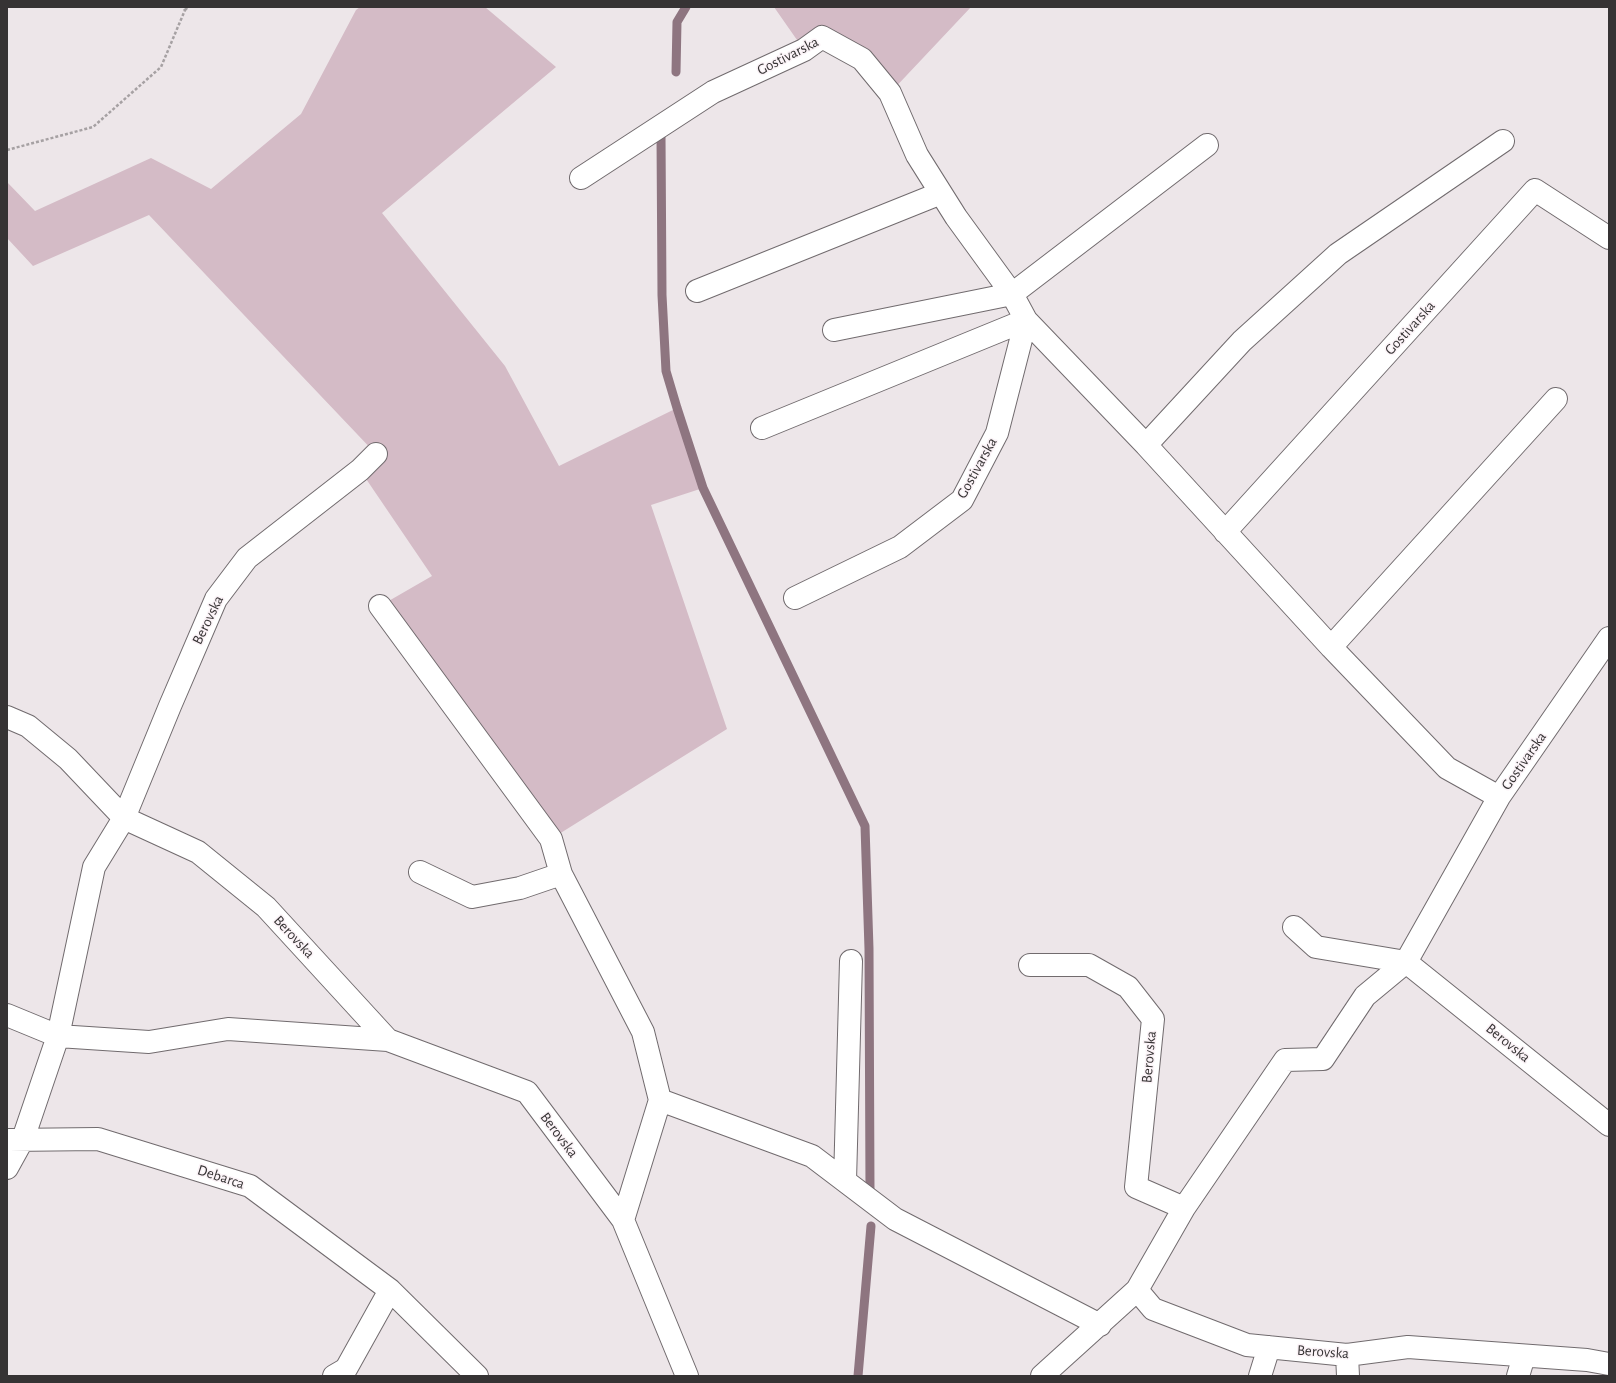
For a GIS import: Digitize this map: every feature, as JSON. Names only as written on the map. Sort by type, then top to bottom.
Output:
[{"type":"street","name":"Gostivarska","points":[[581,178],[713,92],[804,50],[822,37],[862,59],[890,93],[917,155],[956,217],[1012,294],[1026,320],[1146,445],[1331,647],[1448,768],[1499,797],[1609,638]]},
{"type":"street","points":[[1146,445],[1242,342],[1338,254],[1503,141]]},
{"type":"street","points":[[834,330],[1012,294],[1207,145]]},
{"type":"street","name":"Gostivarska","points":[[1225,532],[1535,190],[1609,238]]},
{"type":"street","points":[[697,291],[941,193]]},
{"type":"street","points":[[762,428],[1026,320]]},
{"type":"street","name":"Gostivarska","points":[[796,598],[900,547],[962,500],[997,433],[1026,320]]},
{"type":"street","points":[[1331,647],[1556,399]]},
{"type":"street","name":"Berovska","points":[[15,1140],[58,1036],[94,867],[124,818],[216,599],[247,558],[360,470],[376,454]]},
{"type":"street","points":[[380,606],[551,839],[561,874],[643,1032],[660,1100],[623,1220]]},
{"type":"street","name":"Berovska","points":[[7,717],[28,726],[68,760],[124,818],[198,852],[266,908],[388,1040]]},
{"type":"street","points":[[1042,1376],[1137,1290],[1184,1208],[1285,1060],[1323,1059],[1365,996],[1406,962],[1499,797]]},
{"type":"street","points":[[420,872],[472,897],[520,888],[561,874]]},
{"type":"street","points":[[1294,927],[1316,948],[1406,962]]},
{"type":"street","points":[[845,1180],[851,961]]},
{"type":"street","name":"Berovska","points":[[1406,962],[1609,1124]]},
{"type":"street","name":"Berovska","points":[[1030,965],[1089,965],[1128,987],[1153,1019],[1136,1188],[1184,1208]]},
{"type":"street","name":"Berovska","points":[[7,1015],[58,1036],[149,1042],[228,1028],[388,1040],[527,1092],[623,1220],[688,1376]]},
{"type":"street","points":[[660,1100],[812,1156],[895,1219],[1100,1325]]},
{"type":"street","name":"Debarca","points":[[15,1140],[98,1139],[250,1186],[390,1290],[477,1376]]},
{"type":"street","points":[[7,1168],[15,1140]]},
{"type":"street","points":[[334,1376],[346,1369],[390,1290]]},
{"type":"street","name":"Berovska","points":[[1137,1290],[1153,1309],[1247,1345],[1269,1347],[1348,1366],[1408,1347],[1609,1364]]},
{"type":"street","points":[[1260,1376],[1269,1347]]},
{"type":"street","points":[[1518,1376],[1524,1356]]},
{"type":"path","points":[[7,150],[94,127],[161,67],[184,8],[188,7]]},
{"type":"shaded area","points":[[360,7],[485,7],[556,67],[382,213],[505,366],[559,466],[677,408],[703,488],[651,505],[727,729],[551,839],[380,606],[432,576],[360,470],[376,454],[149,215],[33,266],[7,238],[7,182],[35,211],[151,158],[211,189],[301,114],[356,10]]},
{"type":"shaded area","points":[[774,7],[971,7],[890,93],[822,37],[804,50]]},
{"type":"waterway","points":[[676,72],[677,22],[686,7]]},
{"type":"waterway","points":[[661,135],[662,295],[666,371],[703,488],[865,826],[869,949],[870,1191]]},
{"type":"waterway","points":[[858,1376],[871,1226]]}]
